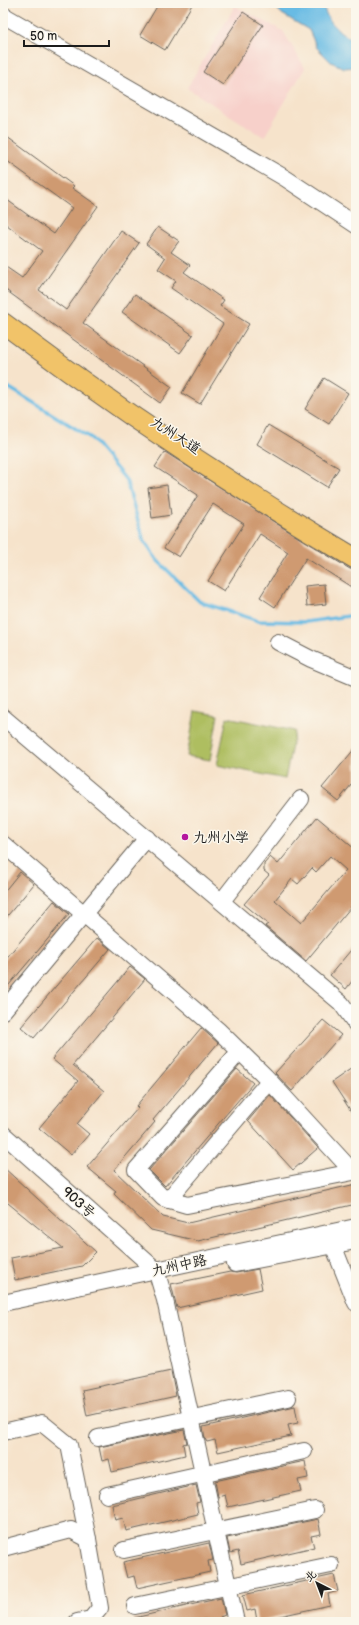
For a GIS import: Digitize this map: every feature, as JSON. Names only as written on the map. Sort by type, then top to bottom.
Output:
[{"type":"main road","name":"九州大道","points":[[3,312],[177,436],[356,546]]},
{"type":"main road","points":[[3,323],[168,441],[272,509],[356,559]]},
{"type":"street","points":[[3,15],[285,178],[356,225]]},
{"type":"street","points":[[278,642],[311,660],[356,678]]},
{"type":"street","points":[[3,717],[341,1003],[356,1024]]},
{"type":"street","points":[[222,902],[301,799]]},
{"type":"street","points":[[3,1011],[147,838]]},
{"type":"street","points":[[3,844],[218,1030],[355,1171]]},
{"type":"street","points":[[240,1051],[136,1170],[164,1198],[187,1205],[355,1171]]},
{"type":"street","points":[[168,1200],[269,1081]]},
{"type":"street","name":"903号","points":[[3,1134],[151,1275]]},
{"type":"street","points":[[3,1146],[151,1275],[165,1300],[236,1622]]},
{"type":"street","name":"九州中路","points":[[3,1303],[151,1275],[356,1227]]},
{"type":"street","points":[[3,1313],[151,1275],[356,1241]]},
{"type":"street","points":[[333,1245],[356,1303]]},
{"type":"street","points":[[98,1438],[288,1398]]},
{"type":"street","points":[[3,1432],[42,1423],[68,1445],[88,1539],[100,1608],[92,1619],[77,1622]]},
{"type":"street","points":[[107,1495],[304,1451]]},
{"type":"street","points":[[124,1550],[315,1510]]},
{"type":"street","points":[[3,1548],[71,1530],[88,1539]]},
{"type":"street","points":[[135,1606],[330,1565]]},
{"type":"shaded area","points":[[235,6],[283,31],[305,68],[264,137],[187,88]]},
{"type":"green space","points":[[195,711],[218,715],[210,760],[187,756]]},
{"type":"green space","points":[[227,717],[295,731],[285,779],[217,765]]},
{"type":"water","points":[[271,3],[323,3],[324,9],[330,21],[339,31],[356,41],[356,67],[344,68],[331,62],[317,48],[309,30],[282,14]]},
{"type":"building","points":[[159,3],[193,3],[165,50],[140,35]]},
{"type":"building","points":[[243,12],[263,25],[223,85],[203,72]]},
{"type":"building","points":[[3,134],[74,186],[72,188],[98,206],[39,290],[66,310],[121,231],[139,243],[83,323],[172,387],[160,403],[3,288],[3,265],[22,278],[42,251],[3,222],[3,197],[54,234],[72,208],[3,158]]},
{"type":"building","points":[[158,227],[179,241],[171,252],[190,265],[184,272],[224,300],[220,306],[249,324],[200,404],[182,393],[223,324],[171,288],[176,281],[158,269],[165,258],[146,244]]},
{"type":"building","points":[[135,294],[193,335],[180,353],[122,312]]},
{"type":"building","points":[[324,378],[348,393],[329,424],[305,409]]},
{"type":"building","points":[[268,425],[339,468],[327,487],[257,444]]},
{"type":"building","points":[[165,452],[304,541],[350,569],[356,570],[356,590],[306,558],[275,607],[260,597],[288,552],[260,534],[224,591],[208,581],[244,524],[213,504],[179,557],[164,548],[198,495],[155,467]]},
{"type":"building","points":[[167,485],[171,515],[152,518],[148,488]]},
{"type":"building","points":[[324,584],[326,604],[307,606],[305,586]]},
{"type":"building","points":[[356,747],[356,779],[338,801],[322,788]]},
{"type":"building","points":[[317,817],[356,850],[356,901],[306,961],[265,926],[268,924],[244,904],[269,875],[264,871],[264,864],[270,857],[278,864]],"holes":[[[330,856],[346,870],[301,923],[275,900],[292,879],[298,884],[312,868],[316,872]]]},
{"type":"building","points":[[20,872],[34,884],[3,921],[3,893]]},
{"type":"building","points":[[54,901],[69,914],[3,992],[3,962]]},
{"type":"building","points":[[97,938],[110,949],[34,1038],[21,1027]]},
{"type":"building","points":[[356,944],[356,976],[346,989],[330,975]]},
{"type":"building","points":[[130,967],[145,979],[73,1065],[104,1091],[77,1124],[89,1134],[71,1155],[39,1128],[78,1081],[52,1059]]},
{"type":"building","points":[[323,1020],[341,1035],[292,1091],[275,1073]]},
{"type":"building","points":[[201,1028],[218,1043],[153,1120],[155,1122],[114,1170],[163,1217],[188,1223],[356,1184],[356,1204],[198,1241],[151,1230],[114,1194],[116,1191],[87,1167],[138,1108],[136,1106]]},
{"type":"building","points":[[352,1068],[356,1074],[356,1119],[332,1082]]},
{"type":"building","points":[[237,1069],[253,1083],[165,1186],[149,1170]]},
{"type":"building","points":[[270,1095],[318,1148],[293,1170],[248,1121]]},
{"type":"building","points":[[3,1167],[96,1252],[82,1266],[15,1280],[11,1258],[63,1248],[3,1199]]},
{"type":"building","points":[[258,1269],[262,1289],[177,1308],[171,1284],[230,1272],[236,1273]]},
{"type":"building","points":[[171,1371],[176,1396],[87,1416],[82,1390]]},
{"type":"building","points":[[295,1406],[298,1423],[288,1425],[291,1436],[218,1452],[215,1440],[207,1442],[205,1439],[203,1427]]},
{"type":"building","points":[[184,1430],[187,1443],[183,1444],[185,1455],[112,1472],[109,1459],[102,1461],[99,1447]]},
{"type":"building","points":[[305,1461],[308,1478],[298,1480],[301,1491],[228,1507],[225,1495],[218,1497],[215,1481]]},
{"type":"building","points":[[196,1485],[200,1502],[196,1503],[198,1514],[126,1531],[123,1518],[115,1520],[112,1505]]},
{"type":"building","points":[[318,1519],[321,1534],[311,1536],[314,1547],[241,1564],[238,1551],[230,1553],[227,1538]]},
{"type":"building","points":[[209,1543],[213,1560],[208,1561],[210,1572],[137,1588],[134,1576],[127,1578],[123,1562]]},
{"type":"building","points":[[334,1575],[338,1591],[328,1594],[330,1605],[257,1621],[255,1609],[247,1611],[243,1595]]},
{"type":"building","points":[[221,1598],[225,1615],[220,1617],[221,1622],[206,1622],[205,1619],[193,1622],[134,1622],[134,1618]]},
{"type":"waterway","points":[[3,384],[91,438],[126,480],[144,541],[157,560],[200,602],[259,621],[306,622],[356,615]]},
{"type":"place","name":"九州小学","points":[[185,837]]}]
